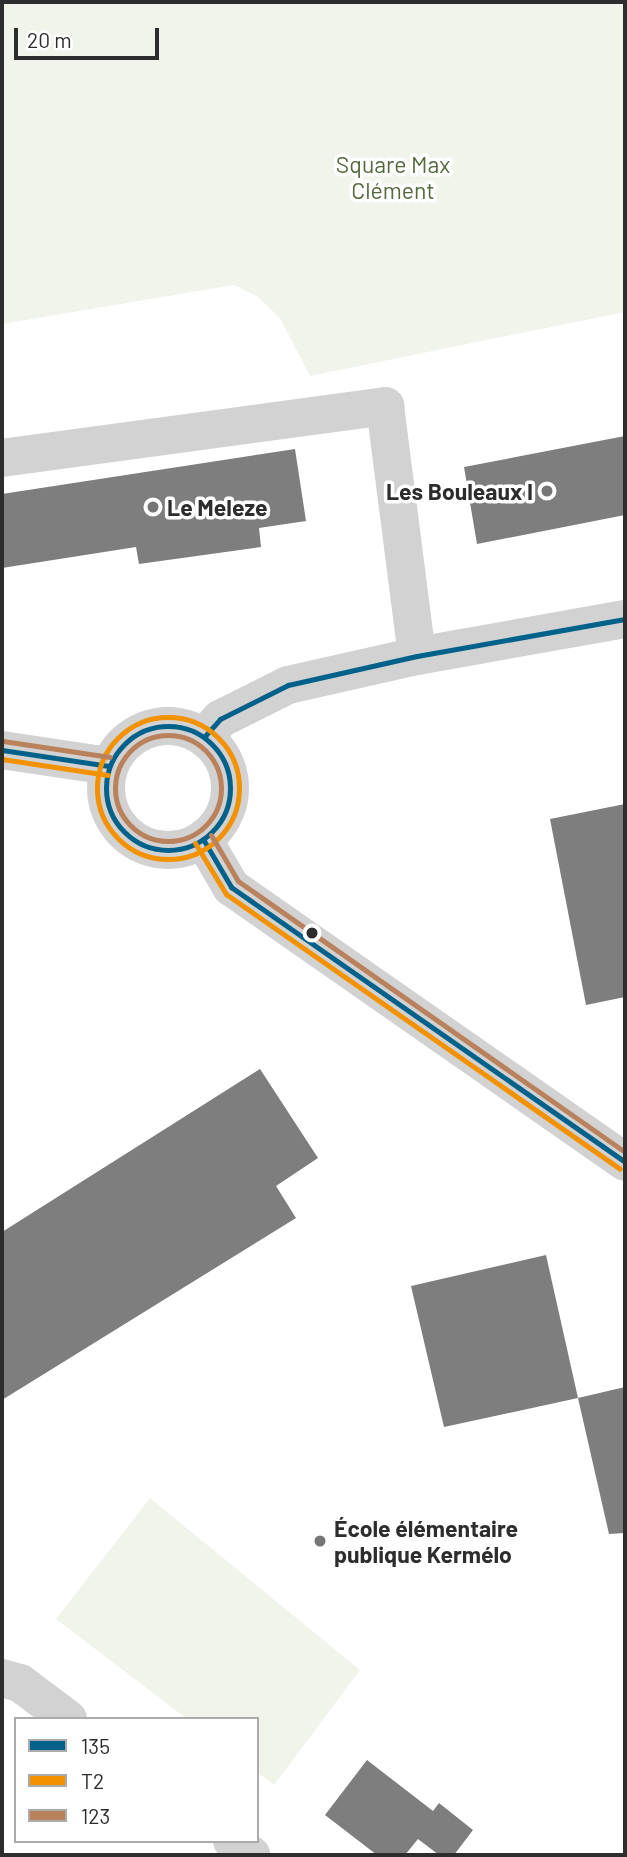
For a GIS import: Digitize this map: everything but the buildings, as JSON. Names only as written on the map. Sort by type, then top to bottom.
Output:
[{"type":"street","points":[[2,458],[385,406],[417,656]]},
{"type":"street","points":[[204,737],[220,719],[288,685],[417,656],[625,619]]},
{"type":"street","points":[[149,728],[187,728],[204,737],[218,751],[228,768],[230,788],[223,817],[204,839],[186,847],[166,850],[147,846],[130,837],[117,823],[108,805],[106,786],[109,766],[118,750],[132,737],[149,728]]},
{"type":"street","points":[[2,750],[109,766]]},
{"type":"street","points":[[204,839],[231,887],[625,1162]]},
{"type":"street","points":[[2,1678],[20,1683],[65,1717]]},
{"type":"street","points":[[235,1843],[251,1855]]},
{"type":"green space","name":"Square Max Clément","points":[[2,2],[625,2],[625,312],[310,376],[280,318],[258,297],[234,285],[2,324]]},
{"type":"green space","points":[[150,1498],[360,1670],[274,1785],[259,1774],[259,1717],[184,1717],[56,1619]]},
{"type":"transit line","name":"135","points":[[204,737],[220,719],[288,685],[417,656],[625,619]]},
{"type":"transit line","name":"T2","points":[[168,717],[195,723],[218,738],[233,761],[239,788],[233,815],[218,838],[195,853],[168,859],[141,853],[118,838],[103,815],[97,788],[103,761],[118,738],[141,723],[168,717]]},
{"type":"transit line","name":"135","points":[[168,726],[192,731],[212,744],[225,764],[230,788],[225,812],[212,832],[192,845],[168,850],[144,845],[124,832],[111,812],[106,788],[111,764],[124,744],[144,731],[168,726]]},
{"type":"transit line","name":"123","points":[[168,735],[188,739],[206,750],[217,768],[221,788],[217,808],[206,826],[188,837],[168,841],[148,837],[130,826],[119,808],[115,788],[119,768],[130,750],[148,739],[168,735]]},
{"type":"transit line","name":"123","points":[[3,741],[110,757]]},
{"type":"transit line","name":"135","points":[[2,750],[109,766]]},
{"type":"transit line","name":"T2","points":[[2,759],[108,775]]},
{"type":"transit line","name":"123","points":[[211,835],[238,881],[625,1152]]},
{"type":"transit line","name":"135","points":[[203,839],[231,887],[625,1162]]},
{"type":"transit line","name":"T2","points":[[195,843],[226,894],[620,1169]]},
{"type":"place","name":"Les Bouleaux I","points":[[547,491]]},
{"type":"place","name":"Le Meleze","points":[[153,507]]},
{"type":"place","name":"École élémentaire publique Kermélo","points":[[320,1541]]}]
